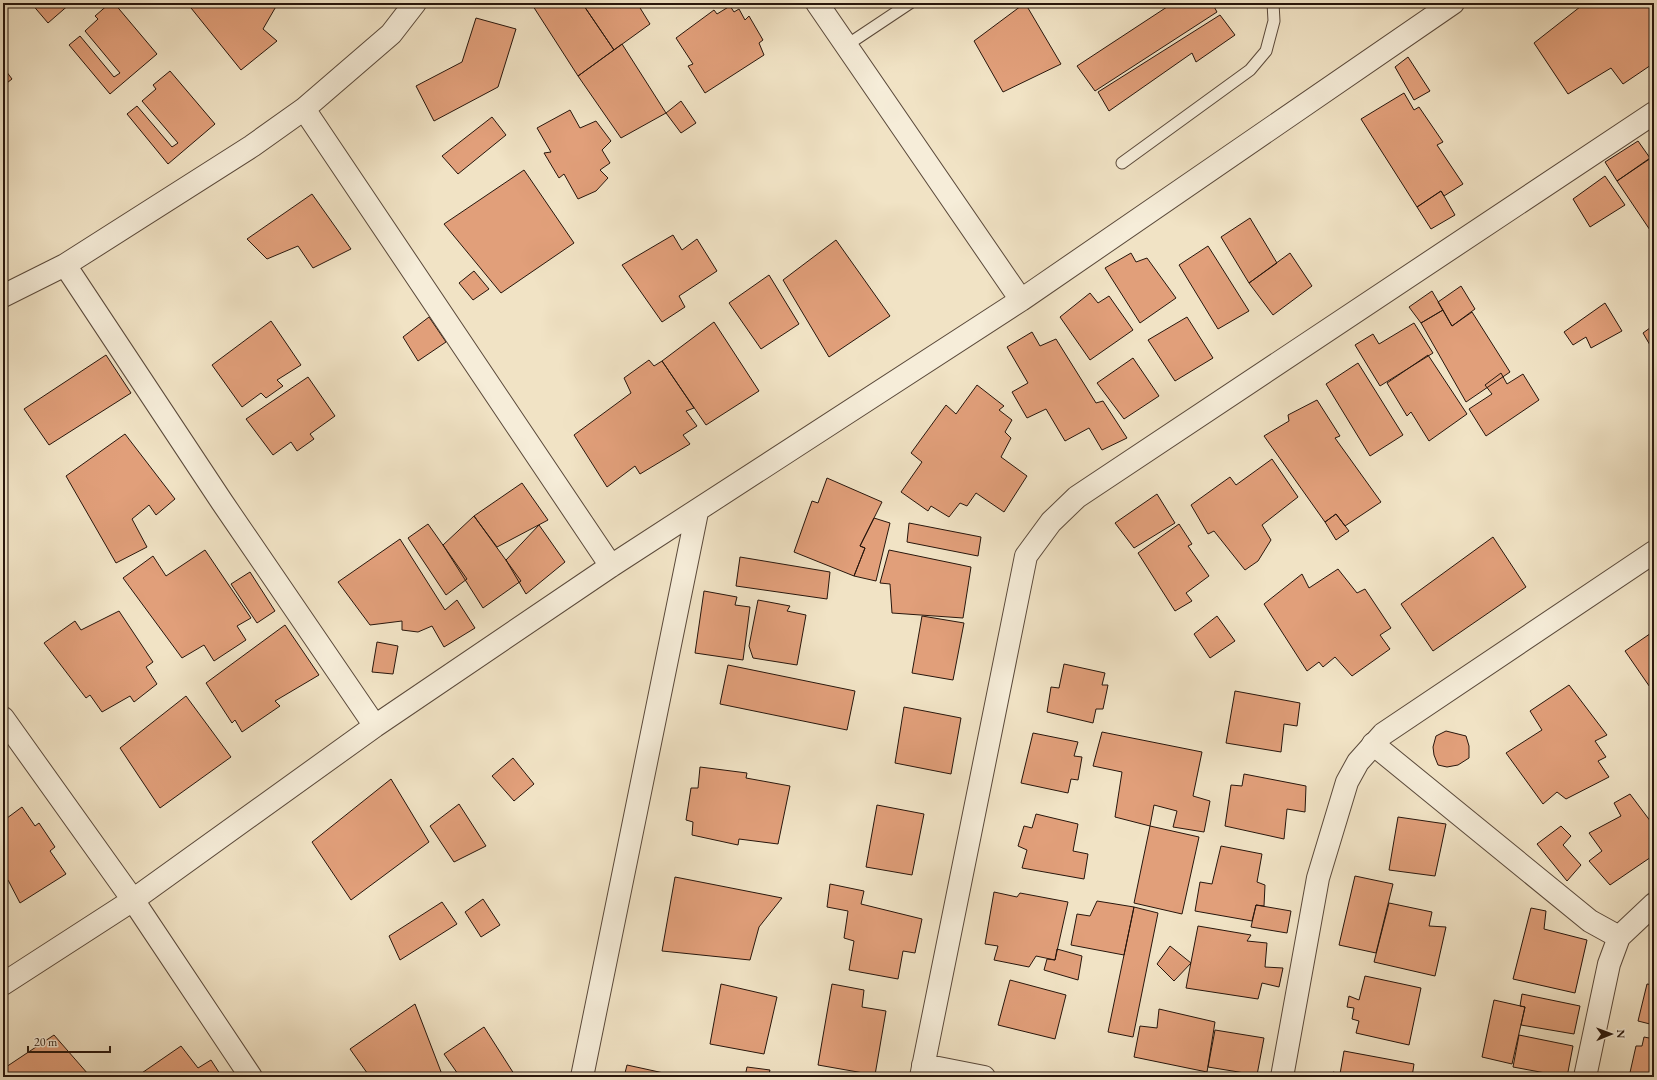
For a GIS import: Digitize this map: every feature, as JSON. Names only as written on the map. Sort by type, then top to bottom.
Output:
[{"type":"street","points":[[3,296],[65,265],[252,146],[304,108],[391,34],[416,3]]},
{"type":"street","points":[[817,3],[1021,300]]},
{"type":"street","points":[[3,984],[133,900],[375,726],[612,566],[1021,300],[1453,3]]},
{"type":"street","points":[[304,108],[612,566]]},
{"type":"street","points":[[984,1077],[922,1071],[1026,556],[1047,528],[1077,497],[1654,113]]},
{"type":"street","points":[[65,265],[222,502],[375,726]]},
{"type":"street","points":[[582,1077],[697,512]]},
{"type":"street","points":[[1282,1077],[1318,878],[1347,782],[1358,762],[1383,734],[1654,552]]},
{"type":"street","points":[[3,718],[133,900],[251,1077]]},
{"type":"street","points":[[1373,744],[1590,921],[1619,937]]},
{"type":"street","points":[[1585,1077],[1609,964],[1619,937],[1654,904]]},
{"type":"lane","points":[[847,45],[910,3]]},
{"type":"lane","points":[[1122,163],[1250,70],[1266,51],[1274,21],[1273,3]]},
{"type":"building","points":[[31,3],[49,3],[52,7],[56,3],[71,3],[48,23]]},
{"type":"building","points":[[110,3],[114,3],[157,54],[110,94],[69,45],[80,36],[114,77],[120,73],[85,31],[98,19],[95,16]]},
{"type":"building","points":[[187,3],[278,3],[263,29],[277,41],[241,70]]},
{"type":"building","points":[[531,3],[582,3],[614,50],[578,76]]},
{"type":"building","points":[[582,3],[637,3],[650,24],[614,50]]},
{"type":"building","points":[[1025,3],[1061,64],[1003,92],[974,41]]},
{"type":"building","points":[[1173,3],[1212,3],[1217,12],[1095,91],[1077,66]]},
{"type":"building","points":[[1585,3],[1649,3],[1654,10],[1654,63],[1623,84],[1611,68],[1568,94],[1534,43]]},
{"type":"building","points":[[730,6],[734,12],[739,9],[745,20],[749,16],[763,40],[759,43],[764,55],[705,93],[688,66],[693,64],[676,38],[714,10],[717,14]]},
{"type":"building","points":[[1220,15],[1235,35],[1196,62],[1192,53],[1109,111],[1098,92]]},
{"type":"building","points":[[476,18],[516,29],[498,87],[434,121],[416,86],[462,62]]},
{"type":"building","points":[[622,44],[666,113],[621,138],[578,76]]},
{"type":"building","points":[[1408,57],[1430,91],[1414,100],[1395,67]]},
{"type":"building","points":[[3,67],[12,79],[3,86]]},
{"type":"building","points":[[170,71],[215,124],[168,164],[127,114],[137,106],[172,147],[178,143],[142,101],[156,89],[153,85]]},
{"type":"building","points":[[1404,93],[1414,110],[1419,107],[1443,142],[1437,145],[1463,184],[1444,196],[1441,191],[1417,207],[1361,119]]},
{"type":"building","points":[[681,101],[696,123],[681,133],[666,113]]},
{"type":"building","points":[[570,110],[580,128],[596,121],[611,141],[602,150],[610,163],[600,170],[608,178],[596,191],[578,199],[564,174],[559,178],[544,153],[551,152],[537,128]]},
{"type":"building","points":[[492,117],[506,135],[458,174],[442,156]]},
{"type":"building","points":[[1638,141],[1650,158],[1617,181],[1605,162]]},
{"type":"building","points":[[1654,156],[1654,236],[1617,181]]},
{"type":"building","points":[[524,170],[574,243],[501,293],[444,224]]},
{"type":"building","points":[[1605,176],[1625,205],[1590,227],[1573,199]]},
{"type":"building","points":[[1441,191],[1455,215],[1431,229],[1417,207]]},
{"type":"building","points":[[312,194],[351,249],[313,268],[298,246],[267,259],[247,239]]},
{"type":"building","points":[[1250,218],[1277,263],[1249,283],[1221,237]]},
{"type":"building","points":[[673,235],[682,250],[697,239],[717,271],[679,296],[685,307],[662,322],[622,265]]},
{"type":"building","points":[[836,240],[890,316],[829,357],[783,280]]},
{"type":"building","points":[[1208,246],[1249,311],[1218,329],[1179,265]]},
{"type":"building","points":[[1131,253],[1136,262],[1147,258],[1176,298],[1140,323],[1105,268]]},
{"type":"building","points":[[1290,253],[1312,286],[1273,315],[1249,283]]},
{"type":"building","points":[[474,271],[489,289],[473,300],[459,283]]},
{"type":"building","points":[[769,275],[799,324],[761,349],[729,303]]},
{"type":"building","points":[[1461,286],[1475,309],[1452,326],[1438,302]]},
{"type":"building","points":[[1432,291],[1443,310],[1421,323],[1409,307]]},
{"type":"building","points":[[1090,293],[1098,303],[1109,296],[1133,330],[1090,360],[1060,317]]},
{"type":"building","points":[[1605,303],[1622,331],[1591,348],[1586,337],[1573,345],[1564,332]]},
{"type":"building","points":[[1443,310],[1452,326],[1472,312],[1510,372],[1466,402],[1421,323]]},
{"type":"building","points":[[429,317],[446,342],[418,361],[403,337]]},
{"type":"building","points":[[1187,317],[1213,358],[1175,381],[1148,340]]},
{"type":"building","points":[[271,321],[301,365],[277,380],[283,386],[266,398],[261,393],[242,407],[212,365]]},
{"type":"building","points":[[714,322],[759,391],[706,425],[662,361]]},
{"type":"building","points":[[1414,323],[1433,353],[1380,386],[1355,345],[1373,334],[1379,344]]},
{"type":"building","points":[[1654,325],[1654,352],[1643,333]]},
{"type":"building","points":[[1032,332],[1040,346],[1056,339],[1096,403],[1103,401],[1127,438],[1102,450],[1089,428],[1065,441],[1046,409],[1027,418],[1012,392],[1028,383],[1007,347]]},
{"type":"building","points":[[106,355],[131,393],[49,445],[24,409]]},
{"type":"building","points":[[1428,355],[1467,414],[1429,441],[1411,412],[1407,416],[1387,383]]},
{"type":"building","points":[[1133,358],[1159,396],[1124,419],[1097,383]]},
{"type":"building","points":[[649,360],[654,366],[662,361],[694,408],[686,411],[697,426],[683,435],[690,444],[640,474],[635,466],[607,487],[574,435],[631,393],[624,378]]},
{"type":"building","points":[[1358,363],[1403,435],[1370,456],[1326,384]]},
{"type":"building","points":[[1501,373],[1507,384],[1523,374],[1539,400],[1486,436],[1469,409],[1492,394],[1485,385]]},
{"type":"building","points":[[308,377],[335,416],[310,434],[314,439],[297,451],[291,442],[273,455],[246,419]]},
{"type":"building","points":[[977,385],[1004,406],[999,410],[1012,420],[1005,432],[1011,438],[1001,457],[1027,476],[1004,512],[976,493],[967,506],[960,503],[949,517],[931,506],[928,511],[901,492],[922,462],[911,453],[946,405],[956,414]]},
{"type":"building","points":[[1317,400],[1340,436],[1335,438],[1381,502],[1345,526],[1336,514],[1325,522],[1264,436],[1289,421],[1288,415]]},
{"type":"building","points":[[125,434],[175,499],[156,515],[149,505],[132,519],[147,547],[116,563],[66,476]]},
{"type":"building","points":[[1272,459],[1298,497],[1262,525],[1271,540],[1258,561],[1245,570],[1214,531],[1208,534],[1191,505],[1230,477],[1236,485]]},
{"type":"building","points":[[827,478],[882,502],[860,546],[865,548],[854,576],[794,552],[812,501],[818,503]]},
{"type":"building","points":[[522,483],[548,520],[497,547],[474,516]]},
{"type":"building","points":[[1157,494],[1175,523],[1134,548],[1115,523]]},
{"type":"building","points":[[1336,514],[1349,531],[1336,540],[1325,522]]},
{"type":"building","points":[[474,516],[521,581],[483,608],[443,545]]},
{"type":"building","points":[[874,518],[890,523],[876,581],[854,576],[865,548],[860,546]]},
{"type":"building","points":[[909,523],[981,537],[978,556],[907,542]]},
{"type":"building","points":[[428,524],[467,579],[446,595],[408,538]]},
{"type":"building","points":[[1179,524],[1192,544],[1188,546],[1209,576],[1186,593],[1192,601],[1175,611],[1138,553]]},
{"type":"building","points":[[539,525],[565,562],[526,594],[506,560]]},
{"type":"building","points":[[1493,537],[1526,587],[1433,651],[1401,604]]},
{"type":"building","points":[[400,539],[445,610],[457,600],[475,628],[444,647],[432,626],[418,632],[402,630],[402,621],[370,625],[338,582]]},
{"type":"building","points":[[205,550],[251,618],[237,626],[246,640],[214,661],[204,645],[182,658],[123,578],[153,556],[166,576]]},
{"type":"building","points":[[889,550],[971,567],[963,618],[892,613],[890,584],[880,583]]},
{"type":"building","points":[[740,557],[830,572],[827,599],[736,586]]},
{"type":"building","points":[[1338,569],[1357,593],[1365,589],[1391,628],[1380,635],[1390,649],[1352,676],[1335,657],[1323,667],[1319,662],[1307,671],[1264,604],[1302,574],[1309,588]]},
{"type":"building","points":[[250,572],[275,611],[257,623],[231,584]]},
{"type":"building","points":[[704,591],[737,597],[735,605],[750,607],[743,660],[695,653]]},
{"type":"building","points":[[758,600],[790,606],[787,611],[806,615],[797,665],[753,658],[749,646]]},
{"type":"building","points":[[119,611],[153,662],[146,667],[157,684],[134,702],[130,696],[102,712],[90,695],[86,698],[44,643],[75,621],[81,630]]},
{"type":"building","points":[[922,616],[964,623],[953,680],[912,673]]},
{"type":"building","points":[[1217,616],[1235,641],[1210,658],[1194,634]]},
{"type":"building","points":[[285,625],[319,675],[275,701],[280,706],[242,732],[235,720],[232,723],[206,683]]},
{"type":"building","points":[[1654,631],[1654,693],[1625,651]]},
{"type":"building","points":[[377,642],[398,646],[393,674],[372,672]]},
{"type":"building","points":[[1064,664],[1105,673],[1102,685],[1108,685],[1103,709],[1096,709],[1093,723],[1047,712],[1051,687],[1059,688]]},
{"type":"building","points":[[728,665],[855,691],[847,730],[720,704]]},
{"type":"building","points":[[1569,685],[1607,735],[1595,741],[1606,757],[1598,761],[1609,777],[1566,799],[1557,792],[1543,804],[1506,753],[1542,730],[1530,711]]},
{"type":"building","points":[[1235,691],[1300,703],[1297,726],[1284,724],[1281,752],[1226,743]]},
{"type":"building","points":[[186,696],[231,757],[160,808],[120,748]]},
{"type":"building","points":[[904,707],[961,718],[951,774],[895,763]]},
{"type":"building","points":[[1446,731],[1466,736],[1469,746],[1469,758],[1458,765],[1447,767],[1438,765],[1434,755],[1433,747],[1436,736]]},
{"type":"building","points":[[1102,732],[1202,752],[1193,796],[1210,801],[1204,832],[1173,827],[1177,811],[1154,805],[1150,826],[1115,817],[1122,772],[1093,766]]},
{"type":"building","points":[[1033,733],[1078,742],[1074,756],[1082,757],[1078,780],[1071,779],[1068,793],[1021,783]]},
{"type":"building","points":[[513,758],[534,784],[514,801],[492,776]]},
{"type":"building","points":[[700,767],[747,773],[746,778],[790,786],[778,844],[739,839],[738,845],[692,835],[693,822],[686,820],[691,788],[698,788]]},
{"type":"building","points":[[1244,774],[1306,786],[1305,812],[1287,809],[1284,839],[1225,826],[1231,785],[1242,786]]},
{"type":"building","points":[[391,779],[429,842],[351,900],[312,842]]},
{"type":"building","points":[[1630,794],[1654,826],[1654,855],[1610,885],[1589,861],[1602,851],[1589,833],[1621,816],[1614,803]]},
{"type":"building","points":[[459,804],[486,846],[454,862],[430,826]]},
{"type":"building","points":[[877,805],[924,814],[912,875],[866,867]]},
{"type":"building","points":[[22,807],[35,826],[39,823],[55,847],[50,851],[66,874],[20,903],[8,880],[3,882],[3,821]]},
{"type":"building","points":[[1036,814],[1078,824],[1073,851],[1088,854],[1084,879],[1022,868],[1027,850],[1018,846],[1024,826],[1032,828]]},
{"type":"building","points":[[1398,817],[1446,824],[1435,876],[1389,870]]},
{"type":"building","points":[[1150,826],[1199,837],[1182,914],[1134,903]]},
{"type":"building","points":[[1561,826],[1571,836],[1563,845],[1581,865],[1567,881],[1537,844]]},
{"type":"building","points":[[1221,846],[1262,854],[1257,882],[1265,885],[1264,906],[1256,905],[1252,921],[1195,911],[1200,882],[1212,884]]},
{"type":"building","points":[[1355,876],[1393,884],[1376,953],[1339,945]]},
{"type":"building","points":[[675,877],[782,898],[759,927],[750,960],[662,951]]},
{"type":"building","points":[[830,884],[864,891],[861,904],[922,919],[915,953],[903,951],[898,979],[849,970],[854,941],[844,938],[848,911],[827,907]]},
{"type":"building","points":[[994,892],[1017,897],[1020,893],[1068,902],[1055,960],[1036,956],[1029,967],[994,960],[998,946],[985,944]]},
{"type":"building","points":[[483,899],[500,925],[481,937],[465,912]]},
{"type":"building","points":[[1097,901],[1134,907],[1124,955],[1071,945],[1077,914],[1090,916]]},
{"type":"building","points":[[442,902],[457,924],[400,960],[389,936]]},
{"type":"building","points":[[1389,903],[1432,912],[1429,926],[1446,927],[1435,976],[1374,962]]},
{"type":"building","points":[[1256,905],[1291,911],[1287,933],[1251,927]]},
{"type":"building","points":[[1134,907],[1158,913],[1133,1037],[1108,1032]]},
{"type":"building","points":[[1531,908],[1546,911],[1544,929],[1587,940],[1575,993],[1513,979]]},
{"type":"building","points":[[1198,926],[1251,935],[1247,941],[1267,943],[1265,967],[1283,968],[1279,987],[1262,983],[1258,999],[1186,988]]},
{"type":"building","points":[[1170,946],[1191,963],[1174,981],[1157,964]]},
{"type":"building","points":[[1057,949],[1082,956],[1078,980],[1044,970],[1047,959],[1055,960]]},
{"type":"building","points":[[1365,976],[1421,988],[1409,1045],[1356,1033],[1359,1021],[1352,1019],[1354,1008],[1347,1007],[1349,996],[1359,1000]]},
{"type":"building","points":[[1010,980],[1066,995],[1055,1039],[998,1025]]},
{"type":"building","points":[[721,984],[777,997],[764,1054],[710,1044]]},
{"type":"building","points":[[832,984],[864,990],[862,1007],[886,1011],[875,1075],[818,1065]]},
{"type":"building","points":[[1647,984],[1654,985],[1654,1025],[1638,1021]]},
{"type":"building","points":[[1522,994],[1580,1006],[1574,1034],[1521,1025],[1525,1007],[1520,1006]]},
{"type":"building","points":[[1494,1000],[1525,1007],[1512,1064],[1482,1057]]},
{"type":"building","points":[[415,1004],[443,1077],[370,1077],[350,1049]]},
{"type":"building","points":[[1159,1009],[1215,1022],[1207,1072],[1134,1057],[1140,1026],[1157,1028]]},
{"type":"building","points":[[484,1027],[516,1077],[460,1077],[444,1054]]},
{"type":"building","points":[[1215,1030],[1264,1038],[1257,1075],[1208,1067]]},
{"type":"building","points":[[54,1035],[88,1074],[84,1077],[3,1077],[3,1069]]},
{"type":"building","points":[[1519,1035],[1573,1046],[1567,1077],[1513,1067]]},
{"type":"building","points":[[1644,1037],[1654,1039],[1654,1077],[1629,1077],[1636,1046],[1642,1046]]},
{"type":"building","points":[[181,1046],[198,1068],[211,1060],[222,1077],[136,1077]]},
{"type":"building","points":[[1344,1051],[1414,1064],[1412,1077],[1332,1077],[1333,1072],[1340,1074]]},
{"type":"building","points":[[627,1065],[682,1077],[624,1077]]},
{"type":"building","points":[[747,1067],[770,1070],[768,1077],[745,1077]]}]
